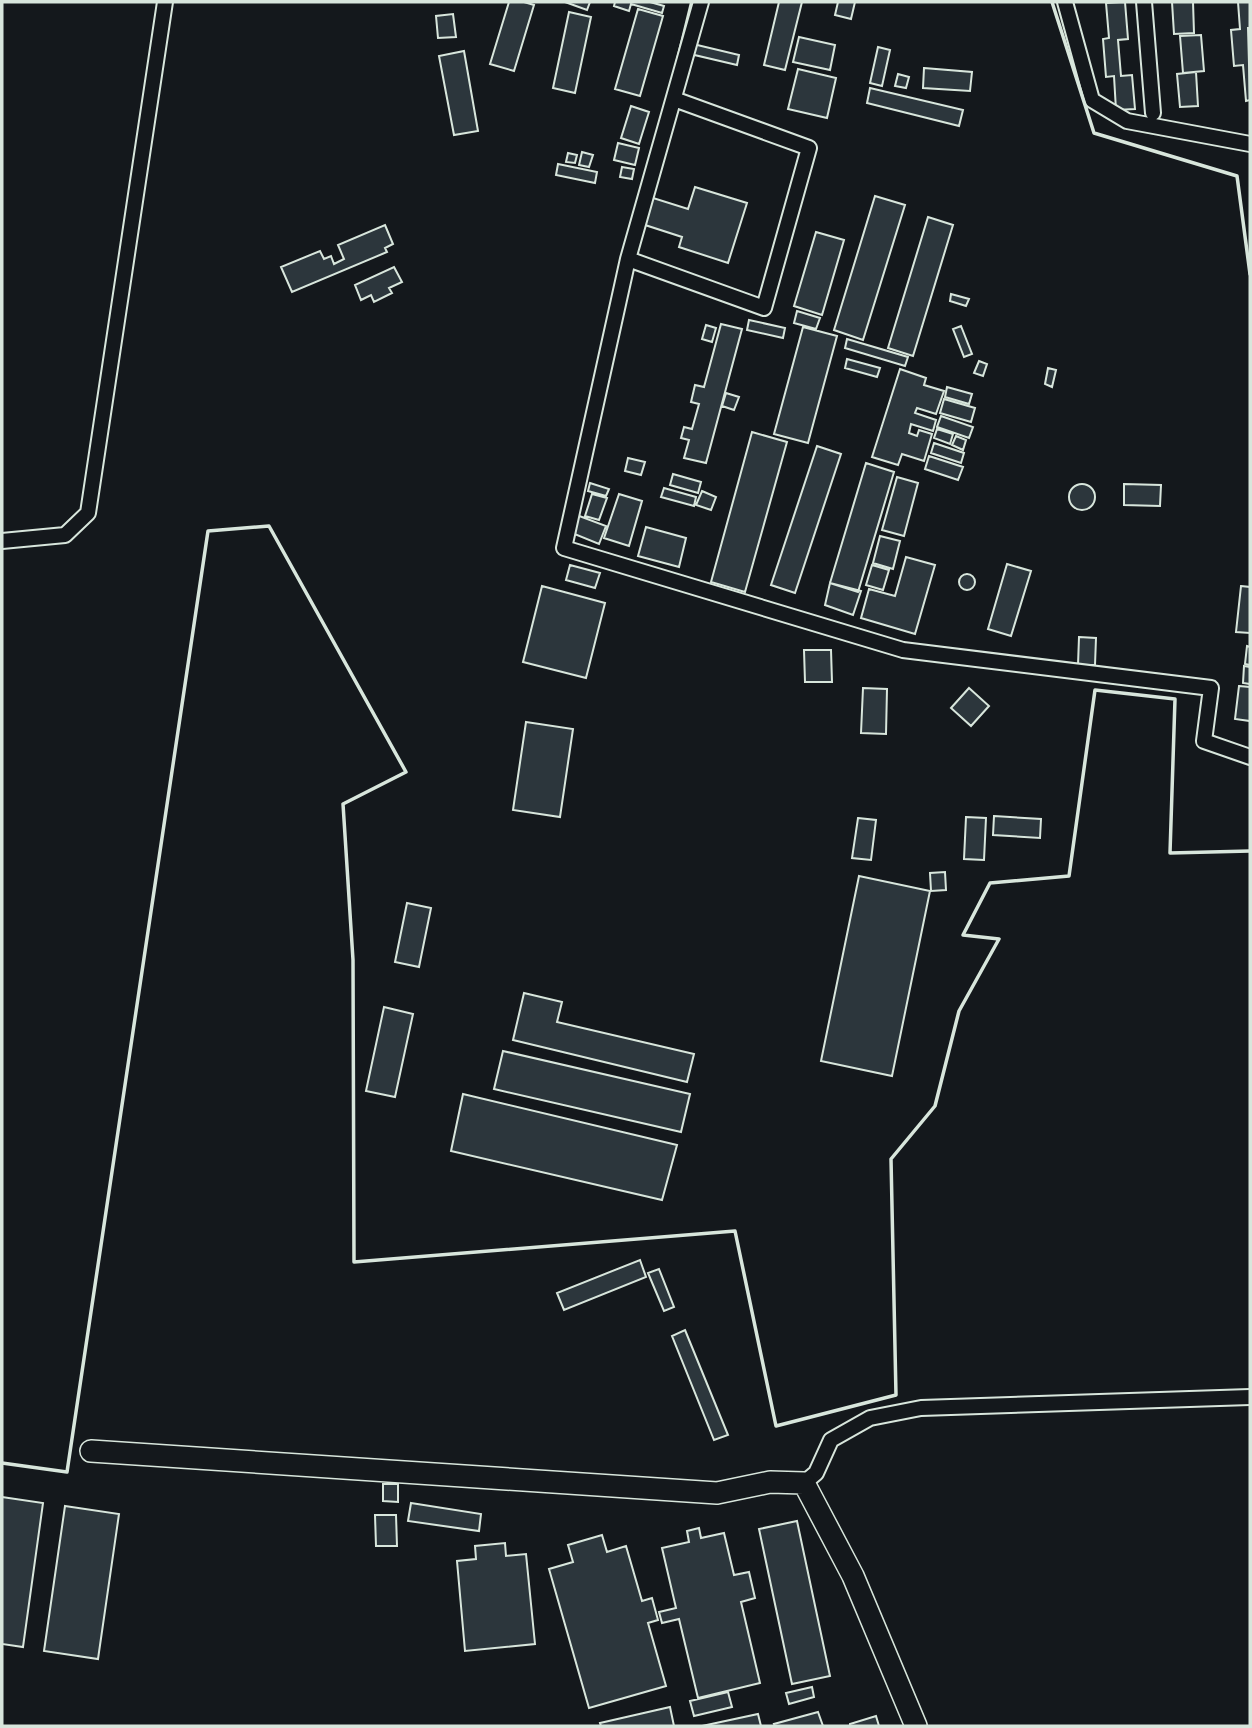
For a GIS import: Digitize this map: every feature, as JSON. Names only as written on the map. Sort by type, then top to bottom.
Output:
[{"type":"street","points":[[2,541],[65,535],[88,513],[165,2]]},
{"type":"street","points":[[701,2],[628,260],[564,548],[903,650],[1211,688],[1204,741],[1250,757]]},
{"type":"street","points":[[1065,2],[1092,100],[1127,121],[1250,144]]},
{"type":"street","points":[[1144,2],[1153,113]]},
{"type":"street","points":[[628,260],[764,308],[809,148],[674,99]]},
{"type":"street","points":[[91,1451],[717,1493],[770,1482],[804,1483],[816,1473],[831,1440],[870,1418],[921,1408],[1250,1397]]},
{"type":"street","points":[[804,1483],[853,1576],[916,1726]]},
{"type":"building","points":[[509,2],[534,5],[514,71],[490,64]]},
{"type":"building","points":[[565,2],[590,2],[587,10]]},
{"type":"building","points":[[615,2],[650,2],[664,6],[662,13],[631,4],[629,11],[614,6]]},
{"type":"building","points":[[691,2],[703,2],[693,44],[739,55],[737,65],[690,54],[666,104]]},
{"type":"building","points":[[779,2],[802,2],[785,70],[764,65]]},
{"type":"building","points":[[838,2],[855,2],[851,19],[835,15]]},
{"type":"building","points":[[1125,2],[1128,39],[1118,40],[1121,76],[1132,75],[1135,109],[1116,110],[1114,76],[1106,77],[1103,39],[1109,38],[1106,3]]},
{"type":"building","points":[[1172,2],[1193,2],[1194,33],[1174,34]]},
{"type":"building","points":[[1238,2],[1250,2],[1250,100],[1246,101],[1243,65],[1234,66],[1231,30],[1240,29]]},
{"type":"building","points":[[638,9],[663,16],[640,96],[615,89]]},
{"type":"building","points":[[569,12],[591,17],[575,93],[553,88]]},
{"type":"building","points":[[453,14],[456,37],[438,38],[436,16]]},
{"type":"building","points":[[1201,35],[1204,71],[1183,73],[1180,36]]},
{"type":"building","points":[[799,37],[835,45],[830,70],[793,62]]},
{"type":"building","points":[[878,47],[890,50],[882,86],[870,83]]},
{"type":"building","points":[[464,51],[478,131],[454,135],[439,56]]},
{"type":"building","points":[[924,68],[972,72],[970,91],[923,88]]},
{"type":"building","points":[[798,69],[836,78],[827,118],[788,109]]},
{"type":"building","points":[[1196,72],[1198,106],[1180,107],[1177,74]]},
{"type":"building","points":[[898,74],[909,77],[906,88],[895,86]]},
{"type":"building","points":[[870,88],[963,110],[959,126],[867,103]]},
{"type":"building","points":[[631,106],[649,112],[639,144],[621,138]]},
{"type":"building","points":[[618,143],[639,148],[635,165],[614,160]]},
{"type":"building","points":[[582,152],[593,155],[589,167],[579,165]]},
{"type":"building","points":[[568,153],[577,155],[575,163],[566,162]]},
{"type":"building","points":[[558,164],[597,172],[595,183],[556,175]]},
{"type":"building","points":[[622,167],[634,169],[632,179],[620,177]]},
{"type":"building","points":[[695,187],[747,203],[728,263],[679,247],[682,237],[642,224],[650,197],[688,209]]},
{"type":"building","points":[[875,196],[905,205],[863,340],[834,330]]},
{"type":"building","points":[[928,217],[953,225],[913,356],[888,348]]},
{"type":"building","points":[[385,225],[393,244],[385,248],[387,252],[292,292],[281,267],[320,251],[324,259],[331,256],[334,264],[344,259],[338,245]]},
{"type":"building","points":[[816,232],[844,240],[822,315],[794,306]]},
{"type":"building","points":[[394,267],[402,282],[389,288],[392,293],[374,302],[371,295],[361,300],[355,285]]},
{"type":"building","points":[[951,294],[969,299],[966,306],[950,301]]},
{"type":"building","points":[[797,311],[820,318],[816,329],[794,323]]},
{"type":"building","points":[[749,320],[785,328],[783,338],[747,330]]},
{"type":"building","points":[[721,324],[742,329],[706,463],[684,458],[689,440],[681,438],[684,427],[692,429],[699,404],[691,402],[695,385],[704,387]]},
{"type":"building","points":[[706,325],[716,328],[712,342],[702,339]]},
{"type":"building","points":[[961,326],[972,354],[964,357],[953,329]]},
{"type":"building","points":[[803,327],[837,336],[808,443],[774,434]]},
{"type":"building","points":[[847,339],[908,357],[905,366],[845,348]]},
{"type":"building","points":[[847,359],[880,368],[877,377],[845,368]]},
{"type":"building","points":[[979,361],[987,364],[983,376],[974,373]]},
{"type":"building","points":[[1048,368],[1056,370],[1052,387],[1045,384]]},
{"type":"building","points":[[900,369],[926,378],[924,385],[944,391],[936,414],[917,408],[915,413],[936,420],[933,431],[911,424],[909,433],[917,436],[919,430],[932,434],[924,461],[902,454],[898,465],[872,457]]},
{"type":"building","points":[[947,387],[972,394],[969,404],[945,397]]},
{"type":"building","points":[[726,393],[739,397],[734,410],[722,406]]},
{"type":"building","points":[[944,399],[975,408],[971,422],[940,413]]},
{"type":"building","points":[[941,416],[973,427],[969,438],[937,427]]},
{"type":"building","points":[[937,429],[953,434],[950,444],[934,438]]},
{"type":"building","points":[[752,432],[787,442],[745,592],[711,582]]},
{"type":"building","points":[[956,436],[966,440],[963,450],[952,445]]},
{"type":"building","points":[[934,443],[964,453],[961,463],[931,453]]},
{"type":"building","points":[[817,446],[841,454],[795,593],[771,585]]},
{"type":"building","points":[[929,456],[963,467],[958,480],[925,469]]},
{"type":"building","points":[[628,458],[645,462],[641,475],[625,471]]},
{"type":"building","points":[[866,463],[894,472],[858,592],[830,583]]},
{"type":"building","points":[[673,474],[701,482],[698,493],[670,485]]},
{"type":"building","points":[[897,477],[918,483],[904,536],[882,530]]},
{"type":"building","points":[[590,483],[609,489],[606,496],[588,491]]},
{"type":"building","points":[[1082,484],[1091,488],[1095,497],[1091,506],[1082,510],[1073,506],[1069,497],[1073,488]]},
{"type":"building","points":[[1124,484],[1161,485],[1160,506],[1124,505]]},
{"type":"building","points":[[664,488],[696,497],[694,506],[661,497]]},
{"type":"building","points":[[702,491],[716,497],[711,510],[696,505]]},
{"type":"building","points":[[592,494],[607,498],[599,520],[585,516]]},
{"type":"building","points":[[619,494],[642,501],[629,546],[604,538]]},
{"type":"building","points":[[574,514],[606,526],[599,544],[567,531]]},
{"type":"building","points":[[646,527],[686,538],[679,567],[638,556]]},
{"type":"building","points":[[880,536],[900,541],[893,569],[873,563]]},
{"type":"building","points":[[906,557],[935,565],[915,634],[861,618],[869,589],[895,596]]},
{"type":"building","points":[[1007,564],[1031,571],[1011,636],[988,629]]},
{"type":"building","points":[[570,565],[600,573],[595,588],[566,580]]},
{"type":"building","points":[[872,565],[889,570],[883,590],[866,585]]},
{"type":"building","points":[[964,574],[970,574],[975,582],[973,588],[964,590],[959,585],[959,579]]},
{"type":"building","points":[[830,583],[861,591],[853,615],[825,605]]},
{"type":"building","points":[[542,586],[605,603],[586,678],[523,662]]},
{"type":"building","points":[[1241,586],[1250,587],[1250,633],[1236,632]]},
{"type":"building","points":[[1079,637],[1096,638],[1095,665],[1078,665]]},
{"type":"building","points":[[1247,646],[1250,647],[1250,665],[1245,664]]},
{"type":"building","points":[[804,650],[831,650],[832,682],[805,682]]},
{"type":"building","points":[[1244,666],[1250,667],[1250,684],[1243,683]]},
{"type":"building","points":[[1239,686],[1250,687],[1250,721],[1235,719]]},
{"type":"building","points":[[863,688],[887,689],[886,734],[861,733]]},
{"type":"building","points":[[969,688],[989,706],[971,726],[951,708]]},
{"type":"building","points":[[526,722],[573,729],[560,817],[513,810]]},
{"type":"building","points":[[994,816],[1041,819],[1040,838],[993,835]]},
{"type":"building","points":[[966,817],[986,818],[984,860],[964,859]]},
{"type":"building","points":[[858,818],[876,820],[871,860],[852,858]]},
{"type":"building","points":[[945,872],[946,890],[931,891],[930,873]]},
{"type":"building","points":[[859,876],[930,891],[892,1076],[821,1061]]},
{"type":"building","points":[[407,903],[431,908],[419,967],[395,962]]},
{"type":"building","points":[[524,993],[562,1002],[557,1022],[694,1054],[687,1082],[513,1040]]},
{"type":"building","points":[[384,1007],[413,1014],[395,1097],[366,1091]]},
{"type":"building","points":[[503,1051],[690,1094],[681,1132],[494,1089]]},
{"type":"building","points":[[463,1094],[677,1145],[662,1200],[451,1151]]},
{"type":"building","points":[[640,1260],[646,1277],[564,1310],[557,1293]]},
{"type":"building","points":[[659,1269],[674,1307],[664,1311],[648,1273]]},
{"type":"building","points":[[685,1330],[728,1435],[714,1440],[672,1336]]},
{"type":"building","points":[[383,1484],[398,1484],[398,1502],[383,1501]]},
{"type":"building","points":[[2,1497],[43,1503],[23,1647],[2,1644]]},
{"type":"building","points":[[411,1503],[481,1514],[479,1531],[408,1521]]},
{"type":"building","points":[[65,1506],[119,1514],[98,1659],[44,1651]]},
{"type":"building","points":[[375,1515],[396,1515],[397,1546],[376,1546]]},
{"type":"building","points":[[797,1521],[830,1676],[792,1684],[759,1529]]},
{"type":"building","points":[[699,1528],[701,1538],[724,1533],[734,1575],[749,1572],[755,1598],[741,1602],[760,1683],[698,1698],[679,1619],[662,1623],[659,1612],[676,1608],[662,1548],[689,1542],[687,1531]]},
{"type":"building","points":[[602,1535],[607,1552],[626,1546],[642,1601],[652,1598],[658,1620],[648,1623],[666,1686],[589,1708],[549,1569],[573,1562],[568,1545]]},
{"type":"building","points":[[505,1543],[506,1556],[526,1554],[535,1644],[465,1651],[457,1561],[476,1559],[475,1546]]},
{"type":"building","points":[[812,1687],[814,1697],[789,1704],[786,1693]]},
{"type":"building","points":[[728,1692],[732,1707],[694,1716],[690,1701]]},
{"type":"building","points":[[670,1707],[674,1726],[601,1726],[600,1723]]},
{"type":"building","points":[[818,1712],[823,1726],[774,1724]]},
{"type":"building","points":[[758,1714],[761,1726],[702,1726]]},
{"type":"building","points":[[876,1716],[879,1726],[850,1726],[850,1724]]},
{"type":"wall","points":[[1052,2],[1094,133],[1237,176],[1250,274]]},
{"type":"wall","points":[[2,1463],[67,1472],[208,531],[269,526],[406,772],[343,804],[353,960],[354,1262],[735,1231],[776,1426],[896,1395],[891,1159],[935,1106],[959,1011],[999,939],[963,935],[990,883],[1069,876],[1095,690],[1175,699],[1170,853],[1250,851]]}]
